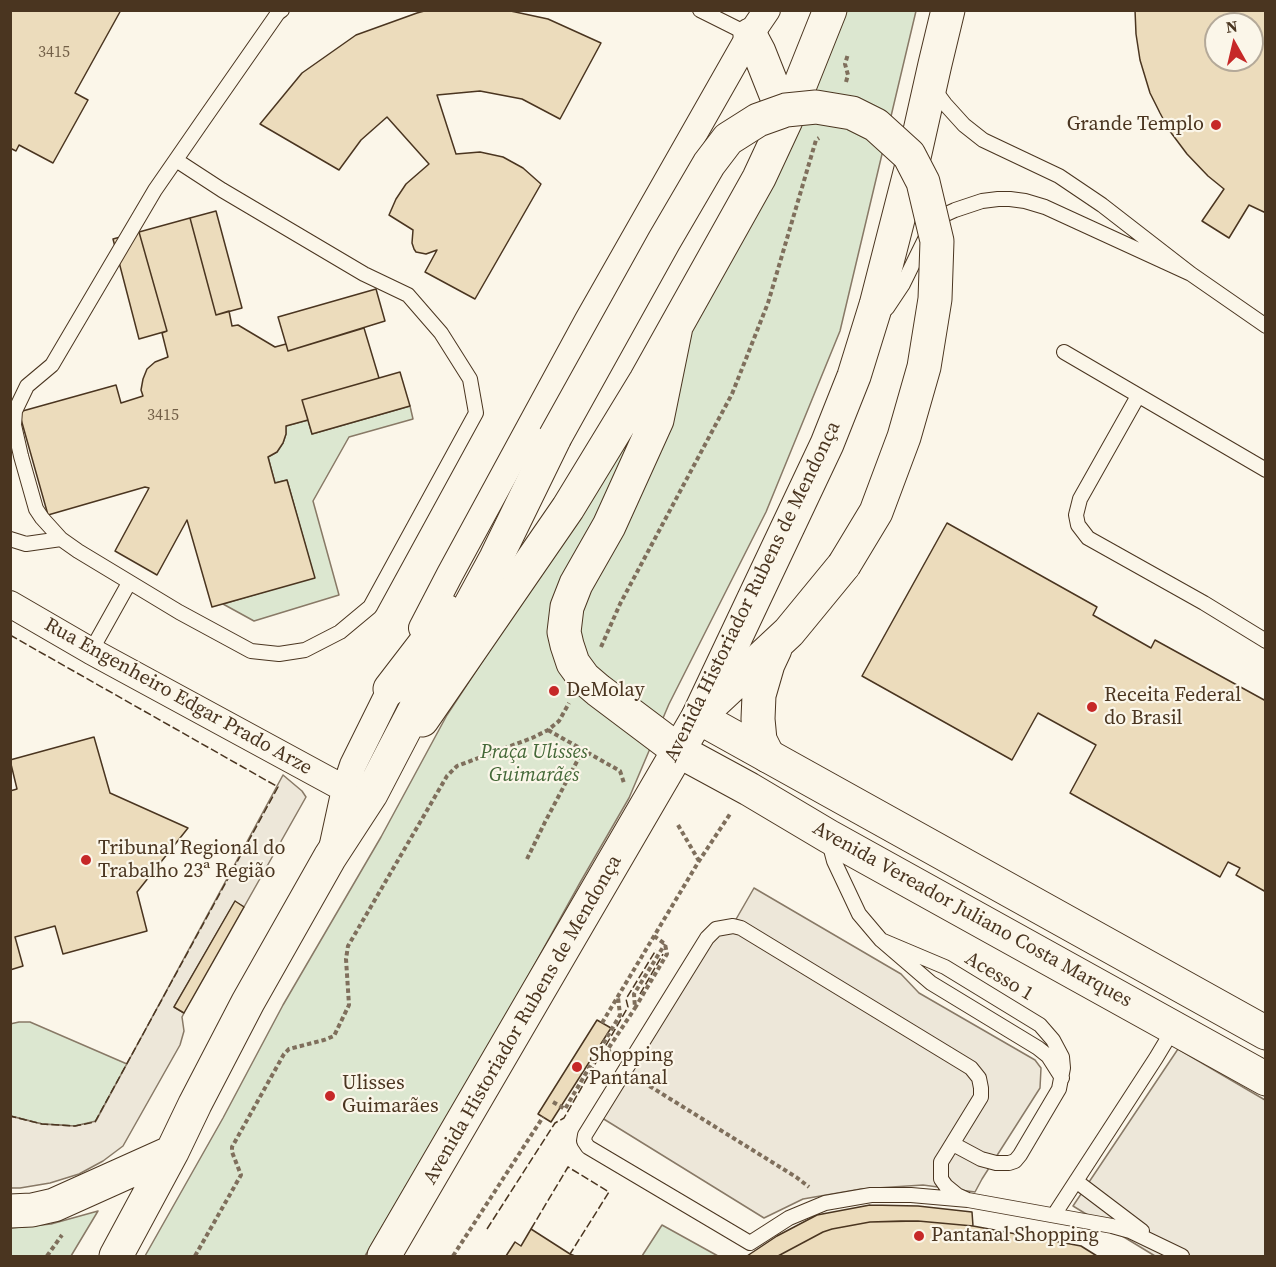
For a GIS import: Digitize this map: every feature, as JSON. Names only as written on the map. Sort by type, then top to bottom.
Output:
[{"type":"main road","points":[[358,792],[568,508],[646,380],[759,178],[786,120],[830,10]]},
{"type":"main road","name":"Avenida Historiador Rubens de Mendonça","points":[[384,1257],[698,717],[827,444],[854,376],[876,305],[915,153],[948,10]]},
{"type":"main road","points":[[758,23],[759,52],[786,120]]},
{"type":"main road","points":[[390,689],[433,633],[555,437],[664,240],[709,164],[728,139],[758,120],[786,110],[816,107],[852,113],[876,125],[909,155],[923,182],[937,241],[935,299],[924,368],[904,437],[876,512],[844,565],[789,632],[698,717]]},
{"type":"main road","name":"Avenida Vereador Juliano Costa Marques","points":[[676,327],[657,420],[609,526],[576,584],[567,607],[564,632],[567,645],[573,663],[584,678],[679,751],[1266,1079]]},
{"type":"main road","points":[[116,1257],[248,1002],[330,857],[358,792],[445,652],[496,558],[555,437]]},
{"type":"main road","points":[[768,756],[760,740],[759,695],[768,664],[779,642]]},
{"type":"main road","name":"Avenida Vereador Juliano Costa Marques","points":[[698,717],[1266,1033]]},
{"type":"main road","points":[[10,1211],[32,1210],[54,1205],[172,1152]]},
{"type":"street","points":[[358,792],[352,765],[390,689],[582,330],[758,23]]},
{"type":"street","name":"Rua Engenheiro Edgar Prado Arze","points":[[10,604],[91,651],[358,792]]},
{"type":"lane","points":[[176,160],[222,190],[364,274],[408,295],[441,333],[470,379],[476,413],[370,607],[340,632],[306,650],[279,654],[251,651],[129,583],[61,539],[36,509],[15,425],[15,411],[27,387],[52,365],[155,190],[278,13],[282,10]]},
{"type":"lane","points":[[700,10],[758,23]]},
{"type":"lane","points":[[930,85],[958,118],[983,140],[1059,176],[1102,205],[1191,274],[1266,326]]},
{"type":"lane","points":[[864,343],[903,284],[928,233],[937,221],[950,212],[982,201],[1010,199],[1045,207],[1191,274]]},
{"type":"lane","points":[[1064,352],[1266,470]]},
{"type":"lane","points":[[1138,396],[1080,499],[1076,515],[1078,525],[1088,538],[1266,641]]},
{"type":"lane","points":[[10,539],[26,544],[61,539]]},
{"type":"lane","points":[[91,651],[129,583]]},
{"type":"lane","name":"Acesso 1","points":[[828,836],[834,861],[859,914],[881,940],[931,983],[1038,1048],[1048,1056],[1062,1078]]},
{"type":"lane","points":[[968,1200],[957,1195],[941,1179],[941,1162],[981,1097],[979,1077],[971,1068],[741,928],[733,926],[716,929],[707,938],[585,1135],[584,1141],[588,1147],[750,1243],[789,1218],[825,1203],[892,1194],[968,1200],[1082,1220],[1130,1231],[1182,1257]]},
{"type":"lane","name":"Acesso 1","points":[[881,940],[945,967],[1040,1025],[1053,1040],[1062,1057],[1062,1078]]},
{"type":"lane","points":[[1054,1215],[1174,1028]]},
{"type":"lane","points":[[953,1144],[981,1159],[996,1163],[1015,1161],[1059,1089],[1062,1078]]},
{"type":"lane","points":[[1076,1181],[1163,1247]]},
{"type":"path","points":[[548,730],[620,771],[626,789]]},
{"type":"path","points":[[527,859],[583,750]]},
{"type":"path","points":[[602,1023],[699,861],[733,810]]},
{"type":"path","points":[[678,825],[699,861]]},
{"type":"path","points":[[654,936],[665,944],[667,954],[635,1008],[634,994],[665,944]]},
{"type":"path","points":[[553,1102],[565,1108],[620,1015],[618,996]]},
{"type":"path","points":[[638,1079],[796,1177],[815,1193]]},
{"type":"path","points":[[453,1257],[543,1118]]},
{"type":"green space","name":"Praça Ulisses Guimarães","points":[[841,11],[916,11],[840,331],[766,512],[669,704],[629,798],[501,1025],[365,1256],[145,1256],[223,1118],[283,1005],[381,837],[447,715],[605,475]]},
{"type":"green space","points":[[410,406],[413,419],[349,437],[313,501],[339,595],[254,621],[223,604],[314,577],[287,480],[275,483],[268,457],[277,452],[283,443],[286,426],[308,420],[312,434]]},
{"type":"green space","points":[[30,1022],[127,1064],[95,1122],[75,1126],[42,1124],[11,1116],[10,1024]]},
{"type":"green space","points":[[98,1211],[71,1256],[11,1256],[11,1228],[51,1224]]},
{"type":"green space","points":[[662,1225],[718,1256],[642,1256]]},
{"type":"shaded area","points":[[283,775],[306,797],[244,907],[235,902],[174,1007],[184,1013],[182,1017],[184,1031],[180,1045],[123,1146],[103,1161],[79,1174],[50,1183],[11,1188],[10,1116],[42,1124],[75,1126],[96,1121]]},
{"type":"shaded area","points":[[754,888],[901,974],[919,993],[1035,1060],[1041,1068],[1040,1088],[975,1192],[923,1185],[861,1189],[803,1199],[764,1218],[594,1113],[710,928],[735,921]]},
{"type":"shaded area","points":[[1178,1049],[1265,1100],[1265,1256],[1155,1256],[1073,1206]]},
{"type":"building","points":[[12,10],[121,10],[75,93],[88,100],[53,163],[19,145],[16,151],[10,148],[10,13]]},
{"type":"building","points":[[428,10],[506,10],[548,19],[601,43],[560,119],[522,99],[480,91],[437,95],[456,154],[480,152],[503,157],[523,168],[541,184],[475,299],[425,272],[437,250],[426,254],[416,252],[412,243],[413,230],[389,215],[406,184],[429,164],[387,117],[361,140],[339,170],[260,124],[302,73],[356,35]]},
{"type":"building","name":"Grande Templo","points":[[1135,10],[1266,10],[1266,213],[1249,205],[1229,238],[1202,221],[1224,189],[1187,154],[1169,130],[1150,93],[1140,60]]},
{"type":"building","points":[[216,211],[242,308],[216,315],[190,218]]},
{"type":"building","points":[[190,218],[216,315],[229,311],[232,326],[238,325],[275,347],[286,344],[288,351],[364,328],[379,378],[302,400],[308,420],[286,426],[283,443],[277,452],[268,457],[275,483],[287,480],[315,578],[212,607],[187,520],[157,575],[115,551],[149,488],[145,487],[48,515],[19,412],[116,385],[121,403],[143,396],[141,390],[147,369],[155,362],[168,357],[162,333],[167,331],[139,232]]},
{"type":"building","points":[[139,232],[167,331],[139,339],[113,239]]},
{"type":"building","points":[[376,289],[385,321],[288,351],[278,317]]},
{"type":"building","points":[[400,372],[410,406],[312,434],[302,400]]},
{"type":"building","name":"Receita Federal do Brasil","points":[[947,523],[1097,607],[1093,615],[1151,648],[1155,640],[1266,701],[1266,892],[1236,875],[1240,868],[1228,862],[1220,877],[1070,793],[1096,745],[1038,713],[1012,760],[862,676]]},
{"type":"building","name":"Tribunal Regional do Trabalho 23ª Região","points":[[94,737],[110,793],[188,828],[137,892],[147,931],[63,954],[55,926],[15,937],[23,966],[10,970],[10,791],[17,789],[10,760]]},
{"type":"building","points":[[235,901],[244,907],[184,1013],[174,1007]]},
{"type":"building","name":"Shopping Pantanal","points":[[597,1020],[611,1028],[551,1122],[538,1114]]},
{"type":"building","points":[[870,1205],[918,1206],[972,1212],[973,1226],[918,1221],[870,1222],[823,1232],[778,1256],[747,1256],[777,1236],[817,1215]]},
{"type":"building","name":"Pantanal Shopping","points":[[918,1221],[973,1226],[1081,1246],[1097,1256],[778,1256],[832,1229],[870,1222]]},
{"type":"building","points":[[531,1229],[575,1256],[506,1256],[515,1242],[521,1246]]},
{"type":"fence","points":[[10,635],[278,787],[95,1122],[75,1126],[42,1124],[10,1116]]},
{"type":"fence","points":[[487,1229],[555,1123],[564,1118],[628,1007],[626,999],[656,950]]},
{"type":"fence","points":[[640,994],[663,954]]},
{"type":"fence","points":[[531,1229],[568,1167],[609,1192],[570,1254]]},
{"type":"place","name":"Grande Templo","points":[[1216,125]]},
{"type":"place","name":"DeMolay","points":[[554,691]]},
{"type":"place","name":"Receita Federal do Brasil","points":[[1092,707]]},
{"type":"place","name":"Tribunal Regional do Trabalho 23ª Região","points":[[86,860]]},
{"type":"place","name":"Shopping Pantanal","points":[[577,1067]]},
{"type":"place","name":"Ulisses Guimarães","points":[[330,1096]]},
{"type":"place","name":"Pantanal Shopping","points":[[919,1236]]}]
